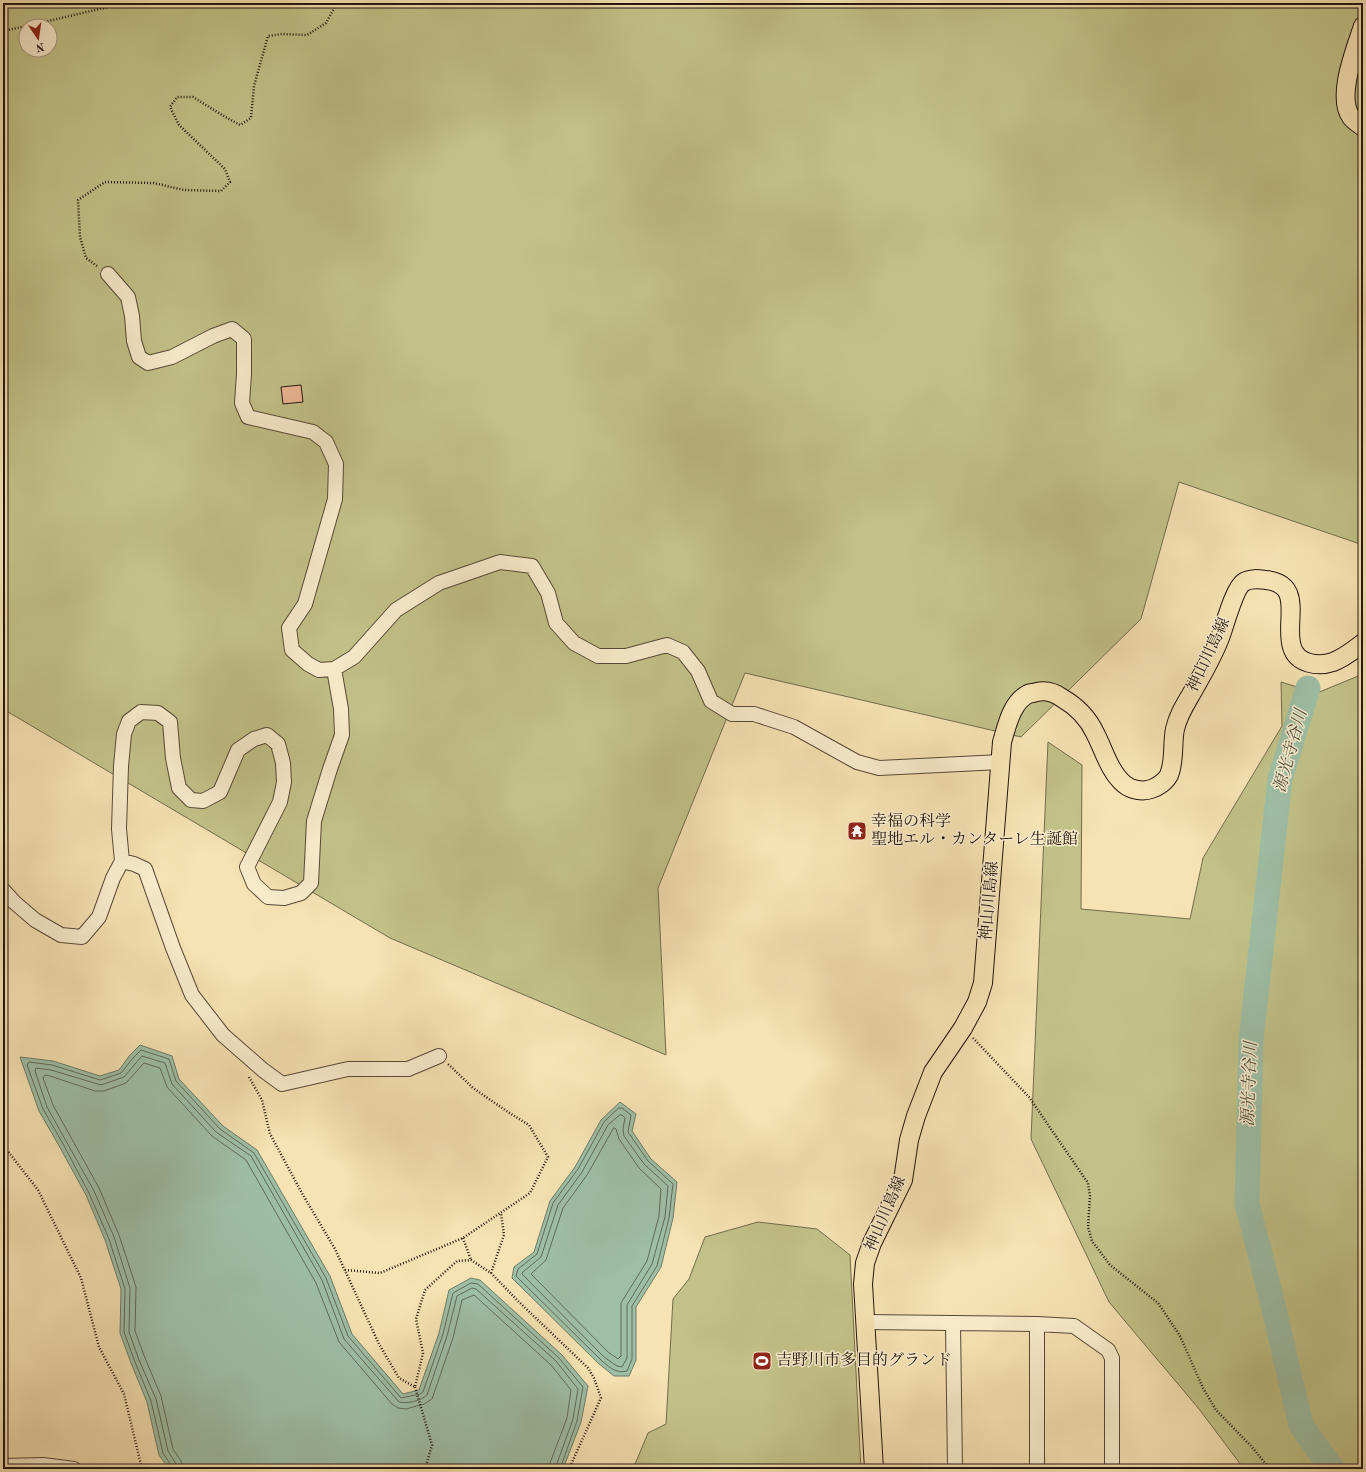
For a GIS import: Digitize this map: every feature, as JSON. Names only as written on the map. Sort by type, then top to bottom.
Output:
[{"type":"main road","points":[[1363,26],[1350,65],[1346,86],[1346,103],[1351,117],[1363,127]]},
{"type":"main road","name":"神山川島線","points":[[874,1469],[863,1284],[865,1263],[872,1243],[903,1180],[909,1140],[916,1116],[933,1072],[963,1028],[977,1002],[983,983],[1002,742],[1010,716],[1018,703],[1028,694],[1041,691],[1055,693],[1080,712],[1094,731],[1114,774],[1125,786],[1137,791],[1151,790],[1161,784],[1169,775],[1175,730],[1180,714],[1218,643],[1236,591],[1242,582],[1253,578],[1270,580],[1284,586],[1289,596],[1292,609],[1290,638],[1292,649],[1304,662],[1316,664],[1332,663],[1346,656],[1363,643]]},
{"type":"street","points":[[108,274],[128,297],[132,316],[134,341],[139,357],[148,363],[172,357],[213,336],[232,329],[244,339],[242,403],[248,417],[313,432],[326,442],[336,464],[336,499],[305,604],[290,628],[292,650],[308,664],[319,670],[334,669],[354,656],[396,610],[439,583],[500,562],[532,566],[548,593],[556,623],[574,643],[598,656],[626,656],[667,645],[683,652],[698,671],[711,701],[732,714],[754,714],[794,727],[857,762],[879,768],[1001,762]]},
{"type":"street","points":[[3,890],[14,902],[36,920],[61,935],[82,937],[99,917],[113,878],[122,862],[119,829],[121,766],[124,734],[129,721],[141,712],[158,713],[170,722],[173,758],[179,788],[191,800],[203,801],[220,792],[238,750],[254,739],[267,735],[278,744],[284,770],[284,782],[280,802],[247,867],[254,884],[268,897],[284,898],[301,893],[311,883],[314,821],[342,735],[341,709],[334,669]]},
{"type":"street","points":[[122,862],[134,864],[145,869],[173,948],[192,995],[223,1035],[263,1070],[282,1084],[348,1069],[408,1070],[439,1056]]},
{"type":"street","points":[[865,1322],[1037,1324],[1074,1326],[1108,1350],[1112,1358],[1112,1469]]},
{"type":"street","points":[[954,1324],[955,1469]]},
{"type":"street","points":[[1037,1324],[1037,1469]]},
{"type":"street","points":[[3,1466],[21,1467],[43,1465],[74,1469]]},
{"type":"path","points":[[58,19],[125,3]]},
{"type":"path","points":[[108,274],[86,258],[80,237],[78,200],[105,182],[154,183],[184,190],[221,191],[230,182],[225,169],[179,125],[170,107],[177,97],[192,97],[240,125],[252,118],[254,86],[268,36],[282,34],[307,35],[326,22],[337,3]]},
{"type":"path","points":[[3,31],[18,28]]},
{"type":"path","points":[[963,1028],[1029,1097],[1088,1183],[1090,1196],[1088,1227],[1092,1241],[1110,1265],[1158,1303],[1180,1336],[1202,1388],[1216,1410],[1251,1446],[1270,1469]]},
{"type":"path","points":[[345,1270],[380,1273],[463,1238],[530,1193],[548,1157],[529,1125],[473,1088],[439,1056]]},
{"type":"path","points":[[263,1070],[248,1077],[262,1100],[270,1134],[303,1195],[335,1249],[379,1344],[399,1378],[415,1387]]},
{"type":"path","points":[[3,1145],[38,1190],[81,1278],[99,1346],[124,1394],[142,1469]]},
{"type":"path","points":[[492,1273],[504,1235],[501,1213]]},
{"type":"path","points":[[463,1238],[471,1260]]},
{"type":"path","points":[[425,1469],[432,1445],[415,1387],[423,1352],[416,1319],[425,1290],[457,1261],[471,1260],[492,1273],[519,1302],[588,1368],[594,1378],[601,1398],[569,1469]]},
{"type":"green space","points":[[3,3],[1363,3],[1363,545],[1179,482],[1141,619],[1021,737],[745,673],[658,888],[666,1055],[390,938],[3,709]]},
{"type":"green space","points":[[1363,674],[1363,1469],[1244,1469],[1199,1409],[1109,1302],[1031,1139],[1048,742],[1082,765],[1081,909],[1190,919],[1203,858],[1282,726],[1281,682],[1317,693]]},
{"type":"green space","name":"吉野川市多目的グランド","points":[[758,1222],[817,1229],[850,1255],[861,1469],[633,1469],[648,1433],[666,1424],[673,1299],[689,1279],[705,1237]]},
{"type":"water","points":[[140,1045],[172,1056],[179,1079],[223,1126],[257,1150],[330,1276],[352,1334],[403,1394],[419,1390],[439,1333],[449,1290],[471,1278],[480,1280],[562,1355],[588,1386],[581,1422],[563,1469],[169,1469],[159,1455],[147,1402],[120,1333],[121,1289],[105,1240],[86,1195],[39,1111],[20,1057],[53,1061],[100,1076],[119,1070],[130,1055]]},
{"type":"water","points":[[620,1102],[636,1114],[632,1131],[651,1159],[677,1182],[673,1218],[661,1267],[636,1307],[636,1360],[629,1376],[614,1376],[598,1363],[512,1278],[514,1267],[534,1252],[550,1201],[575,1167],[601,1120]]},
{"type":"building","points":[[301,385],[303,402],[283,404],[281,387]]},
{"type":"waterway","name":"源光寺谷川","points":[[1308,688],[1280,779],[1251,1040],[1247,1204],[1273,1305],[1301,1425],[1332,1469]]},
{"type":"place","name":"幸福の科学 聖地エル・カンターレ生誕館","points":[[857,831]]},
{"type":"place","name":"吉野川市多目的グランド","points":[[762,1361]]}]
